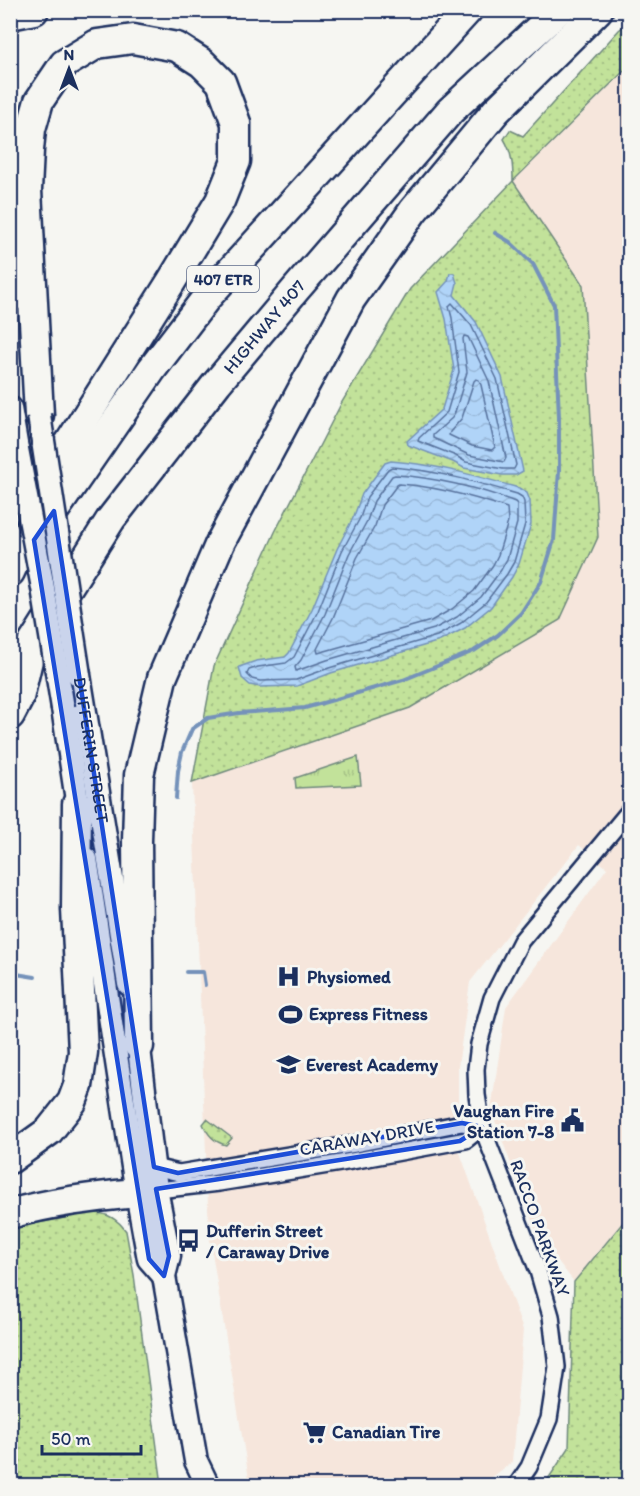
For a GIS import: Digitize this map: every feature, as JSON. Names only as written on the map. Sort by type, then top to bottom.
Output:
[{"type":"highway","points":[[10,15],[34,10]]},
{"type":"highway","name":"407 ETR","points":[[10,573],[152,369],[207,297],[468,10]]},
{"type":"highway","name":"HIGHWAY 407","points":[[10,679],[111,519],[232,366],[450,111],[559,10]]},
{"type":"highway","points":[[139,1046],[137,841],[139,775],[162,678],[220,543],[351,299],[413,211],[496,111],[598,10]]},
{"type":"highway","points":[[10,573],[68,445],[220,201],[236,161],[236,123],[221,82],[202,63],[177,47],[133,39],[98,44],[64,64],[39,101],[31,129],[27,190],[39,415]]},
{"type":"highway","points":[[10,714],[19,698],[32,642]]},
{"type":"highway","points":[[10,1159],[49,1131],[72,1102],[80,1078],[83,1052],[76,909],[78,804]]},
{"type":"highway","points":[[10,1215],[38,1206],[147,1191]]},
{"type":"main road","name":"DUFFERIN STREET","points":[[10,225],[139,1046],[154,1167],[147,1191]]},
{"type":"main road","name":"DUFFERIN STREET","points":[[10,408],[147,1191],[149,1259],[164,1276],[196,1461],[207,1485]]},
{"type":"main road","name":"DUFFERIN STREET","points":[[190,1485],[196,1461]]},
{"type":"street","name":"RACCO PARKWAY","points":[[516,1485],[529,1467],[549,1419],[557,1367],[551,1316],[538,1272],[482,1126],[476,1069],[479,1044],[492,998],[521,941],[630,810]]},
{"type":"street","name":"CARAWAY DRIVE","points":[[154,1167],[179,1173],[355,1144],[462,1123],[482,1126]]},
{"type":"street","name":"CARAWAY DRIVE","points":[[147,1191],[341,1163],[466,1140],[482,1126]]},
{"type":"highlighted area","points":[[54,511],[154,1167],[178,1173],[462,1123],[482,1127],[460,1141],[156,1189],[169,1256],[164,1276],[149,1259],[34,540]]},
{"type":"shaded area","points":[[629,66],[629,1215],[574,1282],[537,1234],[491,1110],[506,1007],[607,868],[579,845],[470,982],[458,1067],[458,1147],[523,1330],[512,1462],[482,1485],[250,1485],[209,1234],[192,783],[410,708],[583,285],[513,181]]},
{"type":"green space","points":[[629,21],[629,66],[513,181],[512,159],[504,139],[510,130],[523,136]]},
{"type":"green space","points":[[513,181],[583,285],[598,537],[560,620],[410,708],[192,783],[214,666],[275,532],[342,402],[410,289]]},
{"type":"green space","points":[[358,757],[361,785],[296,788],[295,778]]},
{"type":"green space","points":[[207,1119],[232,1138],[226,1145],[209,1135],[203,1124]]},
{"type":"green space","points":[[91,1213],[111,1217],[126,1231],[162,1485],[11,1486],[11,1228]]},
{"type":"green space","points":[[629,1215],[629,1485],[544,1485],[569,1448],[574,1282]]},
{"type":"water","points":[[450,273],[454,273],[457,283],[454,295],[476,322],[502,377],[523,471],[516,475],[502,475],[464,468],[408,445],[407,441],[442,409],[454,370],[446,319],[438,292],[448,281]]},
{"type":"water","points":[[391,461],[456,471],[519,488],[527,493],[530,501],[531,524],[519,564],[512,577],[491,607],[465,628],[440,641],[331,673],[297,686],[250,685],[242,678],[239,667],[256,661],[285,657],[289,653],[312,609],[362,494],[385,463]]},
{"type":"waterway","points":[[176,798],[182,752],[192,729],[208,718],[305,708],[403,680],[474,651],[498,635],[521,613],[541,582],[554,540],[559,471],[554,305],[533,264],[510,242],[495,233]]},
{"type":"waterway","points":[[186,972],[203,972],[205,985]]},
{"type":"waterway","points":[[10,973],[35,977]]},
{"type":"place","name":"Physiomed","points":[[289,977]]},
{"type":"place","name":"Express Fitness","points":[[291,1014]]},
{"type":"place","name":"Everest Academy","points":[[288,1065]]},
{"type":"place","name":"Vaughan Fire Station 7-8","points":[[572,1121]]},
{"type":"place","name":"Dufferin Street / Caraway Drive","points":[[188,1241]]},
{"type":"place","name":"Canadian Tire","points":[[314,1432]]}]
